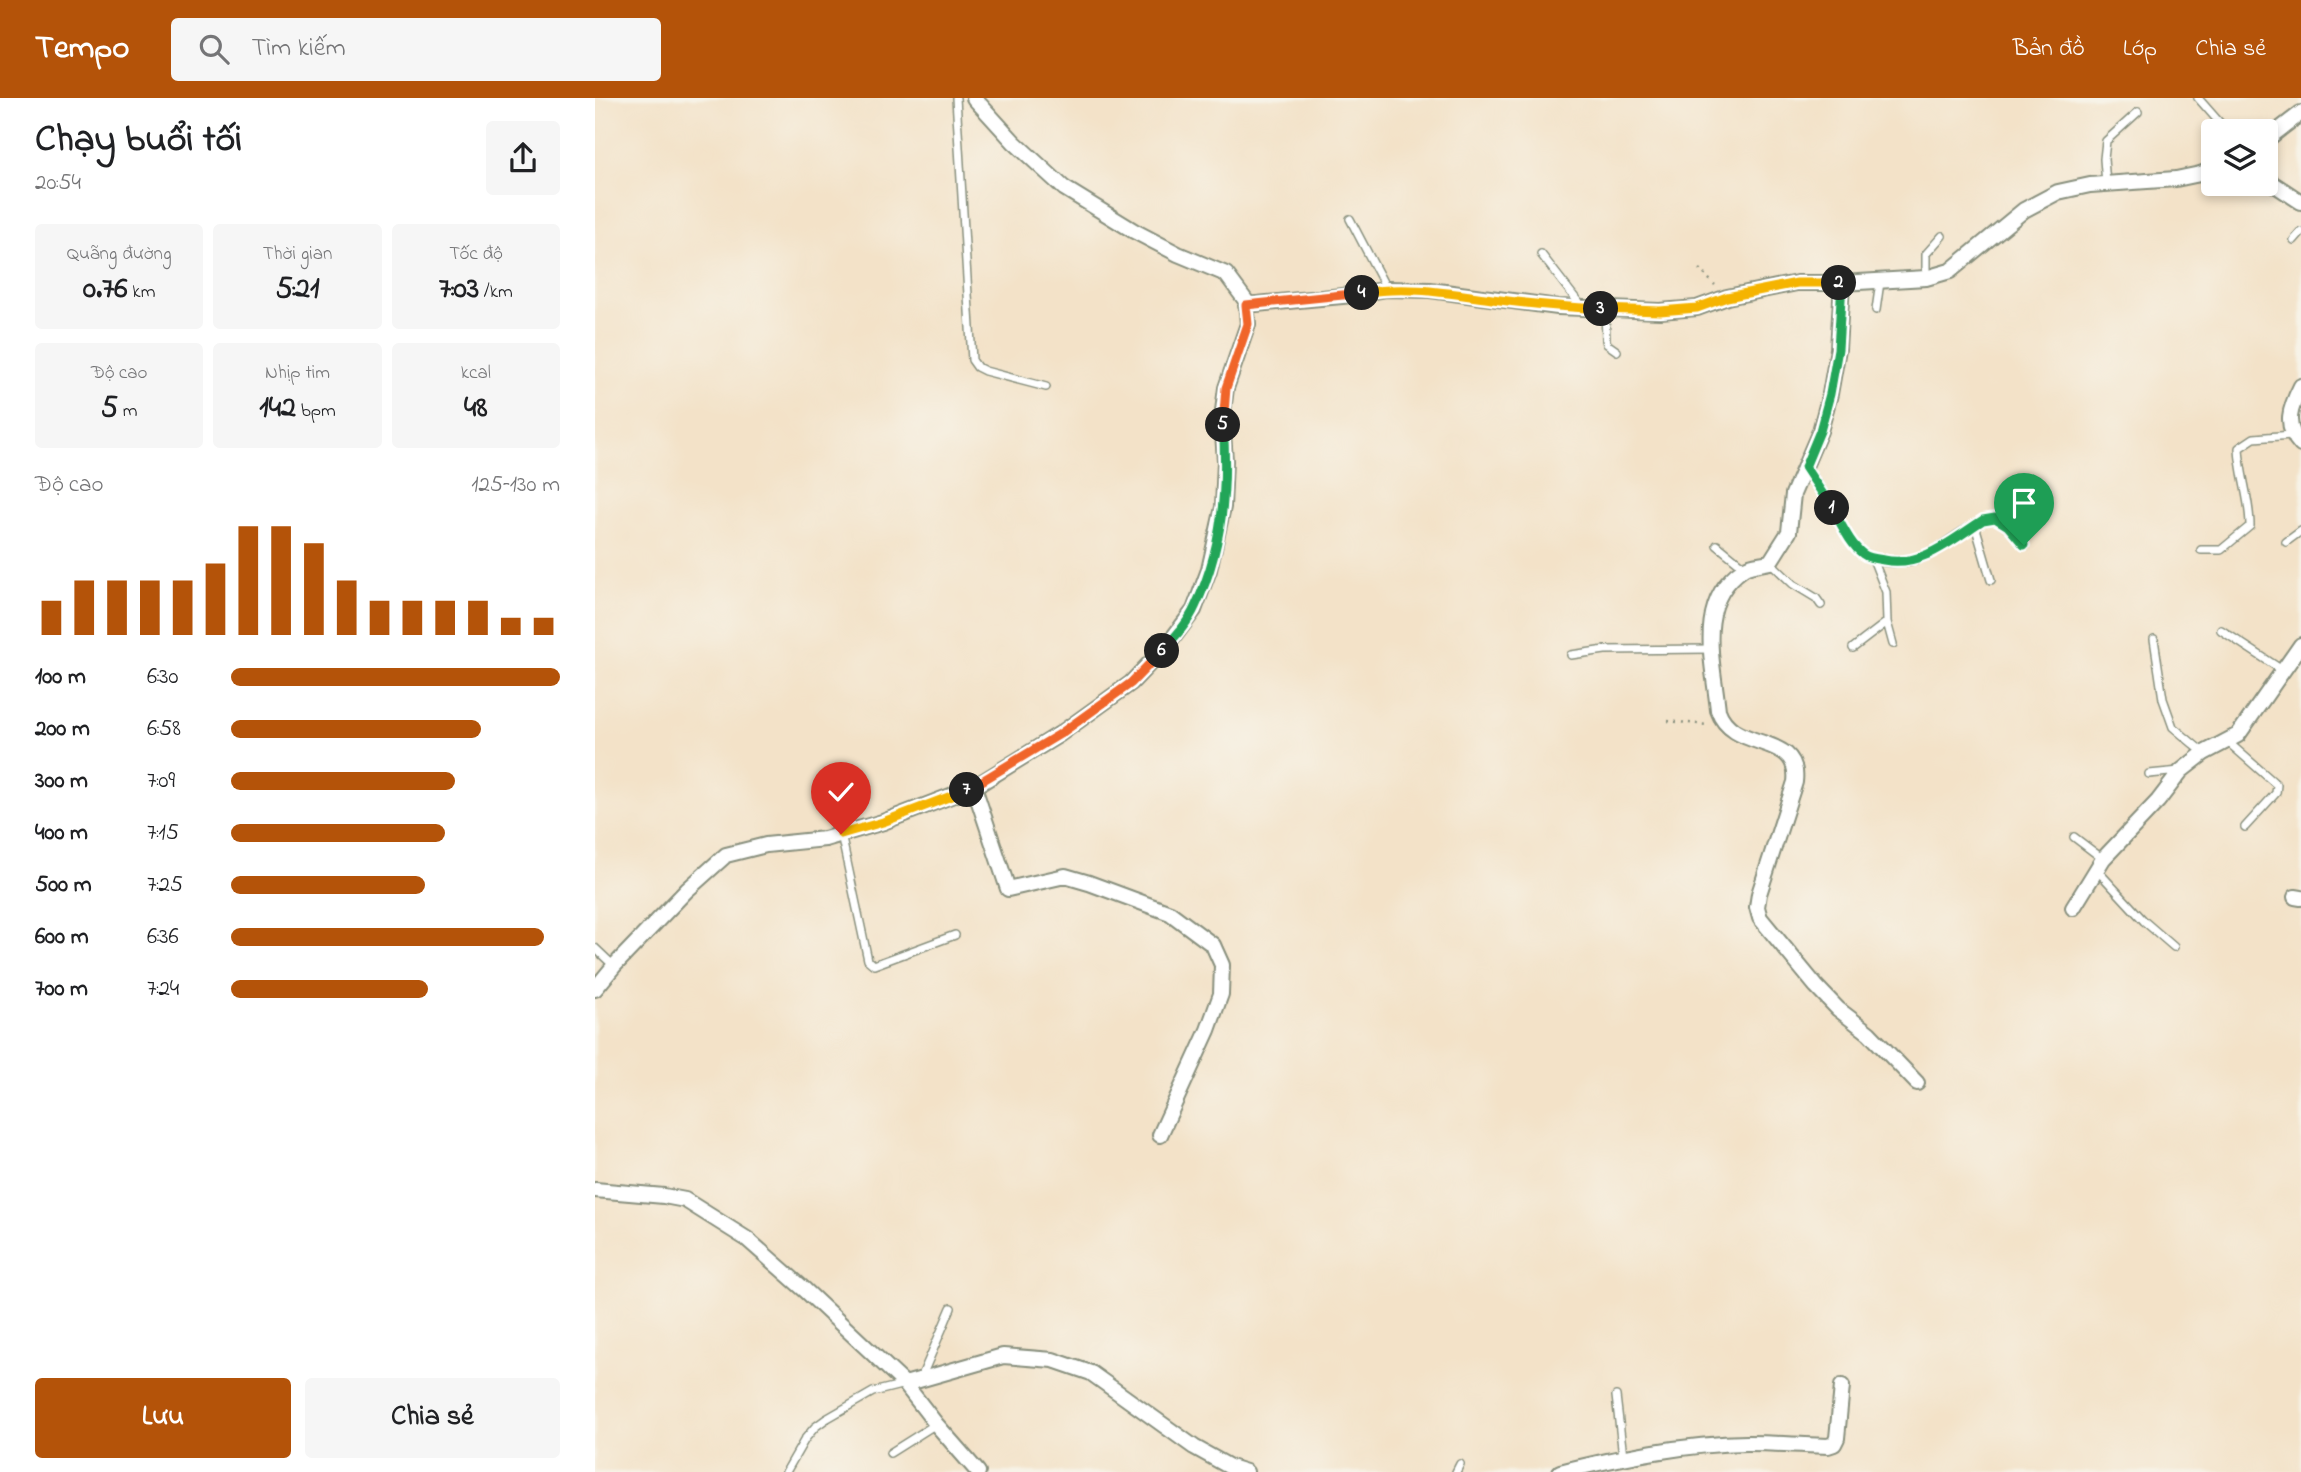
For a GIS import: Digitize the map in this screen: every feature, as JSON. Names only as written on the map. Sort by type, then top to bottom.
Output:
[{"type":"street","points":[[595,989],[687,890],[726,855],[767,845],[825,839],[883,822],[974,787],[1060,734],[1131,683],[1169,643],[1194,610],[1209,570],[1223,507],[1226,461],[1222,419],[1226,388],[1248,324],[1246,305],[1240,291],[1226,274],[1178,254],[1064,188],[1014,142],[974,98]]},
{"type":"street","points":[[2278,131],[2301,113]]},
{"type":"street","points":[[1246,305],[1353,295],[1387,289],[1430,290],[1558,307],[1660,311],[1697,308],[1727,297],[1797,283],[1880,282],[1926,278],[1950,271],[2024,211],[2058,192],[2106,184],[2176,179],[2201,174]]},
{"type":"street","points":[[2278,187],[2301,202]]},
{"type":"street","points":[[1842,283],[1838,349],[1832,383],[1820,431],[1793,494],[1789,532],[1770,562],[1745,568],[1719,595],[1709,633],[1718,710],[1722,721],[1739,734],[1786,752],[1796,769],[1795,782],[1759,894],[1760,918],[1816,986],[1838,1009],[1869,1033],[1917,1083]]},
{"type":"street","points":[[2296,440],[2289,420],[2301,386]]},
{"type":"street","points":[[2073,908],[2100,864],[2158,801],[2181,771],[2204,753],[2238,735],[2301,645]]},
{"type":"street","points":[[974,787],[1008,888],[1065,876],[1170,913],[1213,945],[1222,965],[1221,994],[1208,1030],[1160,1135]]},
{"type":"street","points":[[595,1190],[685,1200],[747,1239],[905,1384],[978,1472]]},
{"type":"street","points":[[905,1384],[1003,1356],[1053,1360],[1091,1373],[1194,1447],[1230,1467],[1246,1472]]},
{"type":"street","points":[[1560,1472],[1623,1456],[1745,1443],[1828,1446],[1837,1438],[1842,1386]]},
{"type":"lane","points":[[956,98],[972,360],[977,368],[985,371],[1046,387]]},
{"type":"lane","points":[[2198,98],[2216,119]]},
{"type":"lane","points":[[2106,184],[2106,141],[2138,112]]},
{"type":"lane","points":[[1350,219],[1387,289]]},
{"type":"lane","points":[[2294,240],[2301,232]]},
{"type":"lane","points":[[1926,278],[1926,254],[1942,236]]},
{"type":"lane","points":[[1541,254],[1582,308]]},
{"type":"lane","points":[[1876,310],[1880,282]]},
{"type":"lane","points":[[1605,309],[1607,344],[1617,351]]},
{"type":"lane","points":[[2201,550],[2221,550],[2250,526],[2250,506],[2240,466],[2239,448],[2254,438],[2296,440]]},
{"type":"lane","points":[[1805,467],[1851,540],[1864,555],[1898,563],[1921,558],[1983,520],[1995,518],[2008,526],[2024,545]]},
{"type":"lane","points":[[1975,525],[1991,580]]},
{"type":"lane","points":[[2286,542],[2301,531]]},
{"type":"lane","points":[[1717,545],[1745,568]]},
{"type":"lane","points":[[1873,558],[1886,592],[1893,644]]},
{"type":"lane","points":[[1770,562],[1793,584],[1816,598],[1821,605]]},
{"type":"lane","points":[[1853,648],[1888,622]]},
{"type":"lane","points":[[2221,630],[2282,670]]},
{"type":"lane","points":[[2154,639],[2162,699],[2173,727],[2204,753]]},
{"type":"lane","points":[[1571,655],[1605,650],[1712,649]]},
{"type":"lane","points":[[2228,742],[2277,785],[2276,793],[2245,827]]},
{"type":"lane","points":[[2150,774],[2181,771]]},
{"type":"lane","points":[[841,834],[869,962],[874,965],[955,935]]},
{"type":"lane","points":[[2074,837],[2100,864],[2144,921],[2174,947]]},
{"type":"lane","points":[[595,948],[614,966]]},
{"type":"lane","points":[[921,1378],[951,1308]]},
{"type":"lane","points":[[786,1472],[815,1427],[873,1392],[905,1384]]},
{"type":"lane","points":[[1616,1396],[1623,1456]]},
{"type":"lane","points":[[890,1453],[936,1424]]},
{"type":"lane","points":[[1456,1472],[1460,1464]]},
{"type":"path","points":[[1699,269],[1727,297]]},
{"type":"path","points":[[1668,721],[1708,725],[1722,721]]},
{"type":"route","points":[[841,834],[883,822],[974,787],[1060,734],[1131,683],[1169,643],[1194,610],[1209,570],[1223,507],[1226,461],[1222,419],[1226,388],[1248,324],[1246,305],[1353,295],[1387,289],[1430,290],[1558,307],[1660,311],[1697,308],[1727,297],[1797,283],[1842,283],[1838,349],[1830,394],[1820,431],[1805,467],[1851,540],[1864,555],[1898,563],[1921,558],[1983,520],[1995,518],[2008,526],[2024,545]]}]
